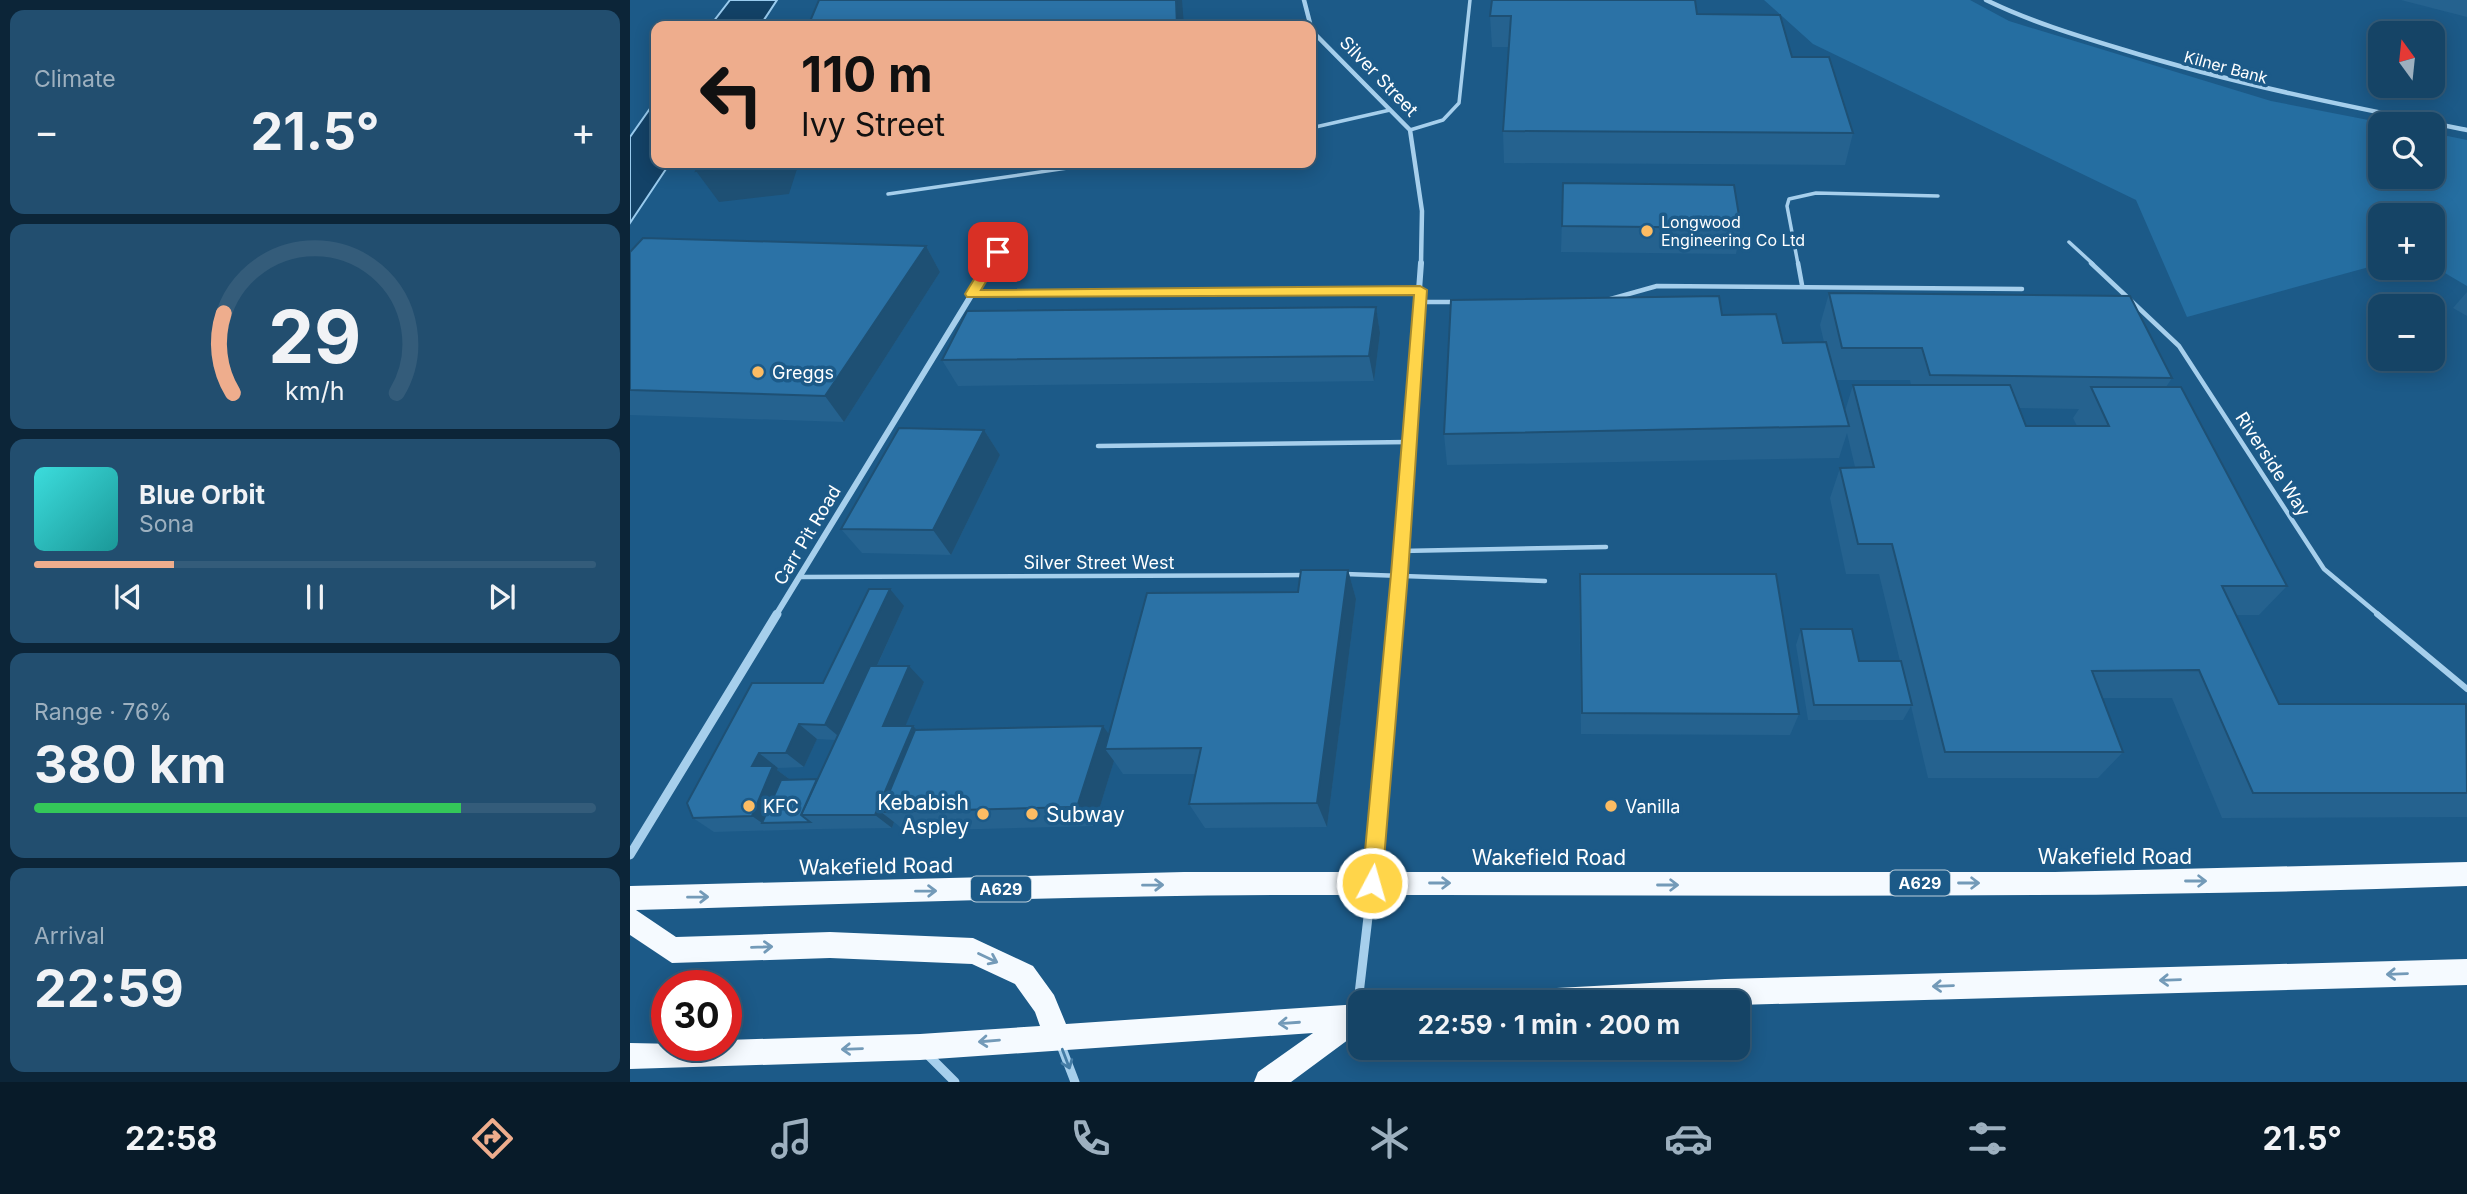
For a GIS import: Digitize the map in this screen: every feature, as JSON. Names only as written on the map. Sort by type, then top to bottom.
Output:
[{"type":"highway","name":"Wakefield Road","points":[[630,898],[1201,883],[1703,885],[2308,881],[2467,874]]},
{"type":"highway","points":[[630,920],[672,950],[830,945],[973,951],[1024,975],[1045,1004],[1057,1036]]},
{"type":"highway","points":[[1750,991],[2467,972]]},
{"type":"highway","points":[[630,1056],[920,1047],[1348,1018]]},
{"type":"highway","points":[[1268,1082],[1348,1024]]},
{"type":"street","name":"Silver Street","points":[[1304,0],[1309,21]]},
{"type":"street","name":"Kilner Bank","points":[[1986,0],[2020,17],[2164,64],[2277,93],[2467,130]]},
{"type":"street","name":"Silver Street","points":[[1316,35],[1410,130],[1422,211],[1420,290],[1401,551],[1361,990]]},
{"type":"street","name":"Carr Pit Road","points":[[630,855],[1010,231]]},
{"type":"street","points":[[972,294],[1420,290]]},
{"type":"street","points":[[1057,1036],[1075,1082]]},
{"type":"street","points":[[920,1047],[955,1082]]},
{"type":"lane","points":[[1410,130],[1443,120],[1459,103],[1470,0]]},
{"type":"lane","points":[[1316,127],[1390,110]]},
{"type":"lane","points":[[888,194],[1067,168]]},
{"type":"lane","points":[[1802,285],[1787,206],[1788,199],[1816,193],[1937,197]]},
{"type":"lane","name":"Riverside Way","points":[[2068,242],[2179,346],[2324,569],[2467,689]]},
{"type":"lane","points":[[1601,302],[1657,286],[1802,285],[2022,289]]},
{"type":"lane","points":[[1419,302],[1471,302]]},
{"type":"lane","points":[[1098,446],[1409,442]]},
{"type":"lane","points":[[1401,551],[1606,547]]},
{"type":"lane","points":[[1344,574],[1545,581]]},
{"type":"lane","name":"Silver Street West","points":[[799,578],[1316,575]]},
{"type":"shaded area","points":[[730,0],[777,0],[763,21],[714,21]]},
{"type":"shaded area","points":[[1764,0],[1970,0],[2009,21],[2271,101],[2368,120],[2368,189],[2445,189],[2445,135],[2467,140],[2467,286],[2445,273],[2445,203],[2368,203],[2368,267],[2187,317],[2136,200],[1813,44]]},
{"type":"shaded area","points":[[651,107],[651,168],[667,168],[630,223],[630,137]]},
{"type":"building","points":[[819,0],[1176,0],[1177,21],[810,21]]},
{"type":"building","points":[[1492,0],[1695,0],[1697,14],[1780,15],[1792,57],[1829,57],[1853,133],[1503,131],[1511,16],[1490,16]]},
{"type":"building","points":[[698,168],[720,168],[696,171]]},
{"type":"building","points":[[1563,183],[1734,185],[1741,228],[1562,226]]},
{"type":"building","points":[[643,238],[926,246],[825,396],[630,390],[630,252]]},
{"type":"building","points":[[1829,293],[2130,296],[2172,378],[1930,375],[1922,348],[1842,348]]},
{"type":"building","points":[[1719,296],[1722,315],[1776,314],[1783,343],[1826,342],[1849,426],[1444,434],[1451,300]]},
{"type":"building","points":[[1376,307],[1369,356],[942,360],[967,311]]},
{"type":"building","points":[[1853,385],[2010,385],[2026,426],[2109,426],[2091,387],[2181,387],[2287,586],[2222,586],[2279,704],[2466,704],[2467,793],[2253,793],[2199,670],[2092,671],[2123,752],[1945,752],[1892,544],[1858,544],[1840,468],[1874,467]]},
{"type":"building","points":[[899,428],[984,430],[933,530],[841,529]]},
{"type":"building","points":[[1301,570],[1348,570],[1317,803],[1189,804],[1201,748],[1105,749],[1147,593],[1298,592]]},
{"type":"building","points":[[1580,574],[1776,574],[1799,714],[1582,713]]},
{"type":"building","points":[[869,589],[890,589],[825,725],[799,724],[786,753],[759,753],[752,766],[773,766],[752,816],[693,818],[687,803],[752,683],[823,683]]},
{"type":"building","points":[[1801,629],[1852,629],[1859,661],[1901,661],[1912,705],[1814,705]]},
{"type":"building","points":[[870,666],[909,666],[883,726],[913,726],[875,815],[801,815]]},
{"type":"building","points":[[1103,726],[1077,807],[881,812],[915,730]]},
{"type":"building","points":[[817,779],[801,815],[810,822],[762,823],[781,780]]},
{"type":"place","name":"Longwood Engineering Co Ltd","points":[[1647,231]]},
{"type":"place","name":"Greggs","points":[[758,372]]},
{"type":"place","name":"KFC","points":[[749,806]]},
{"type":"place","name":"Vanilla","points":[[1611,806]]},
{"type":"place","name":"Kebabish Aspley","points":[[983,814]]},
{"type":"place","name":"Subway","points":[[1032,814]]},
{"type":"route","points":[[998,252],[972,294],[1420,290],[1372,883]]}]
